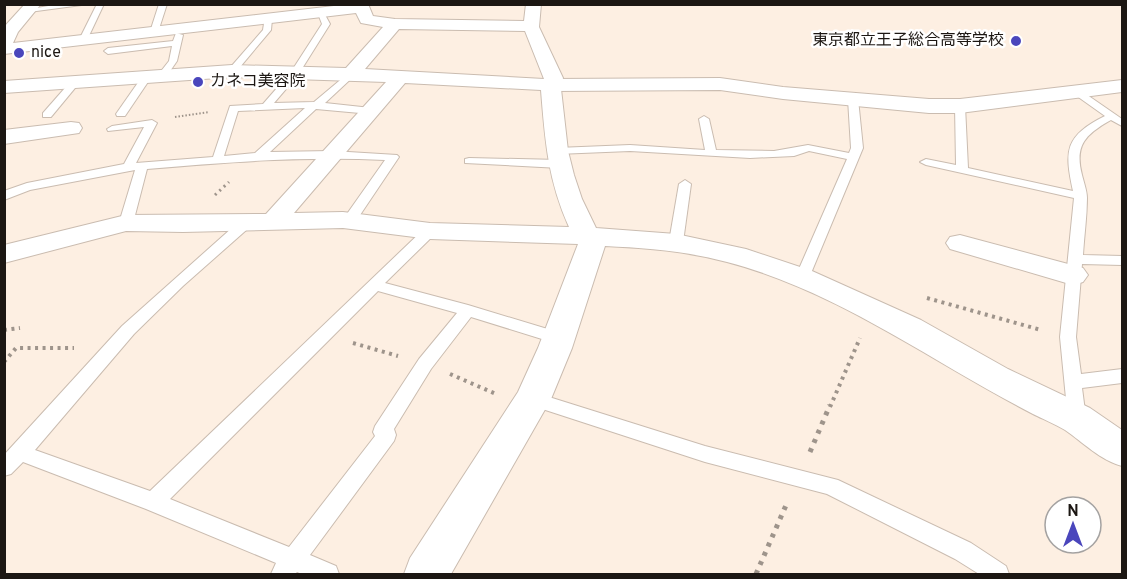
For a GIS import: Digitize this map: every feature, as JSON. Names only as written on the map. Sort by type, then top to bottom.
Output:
[{"type":"street","points":[[426,574],[533,399],[558,338],[590,236],[569,199],[558,158],[554,78],[539,49],[531,26],[534,4]]},
{"type":"street","points":[[4,49],[154,32],[179,36],[271,16],[320,13],[360,6],[367,20],[395,24],[531,26]]},
{"type":"street","points":[[5,44],[10,31],[32,7]]},
{"type":"street","points":[[351,74],[395,24]]},
{"type":"street","points":[[4,87],[232,71],[351,74],[553,85],[720,84],[929,106],[960,106],[1122,86]]},
{"type":"street","points":[[260,222],[332,154],[400,77]]},
{"type":"street","points":[[4,137],[71,128]]},
{"type":"street","points":[[4,254],[126,223],[349,220],[430,231],[590,236],[676,242],[736,255],[802,278],[873,310],[910,328],[996,380],[1077,419],[1122,450]]},
{"type":"street","points":[[960,243],[1074,267]]},
{"type":"lane","points":[[32,7],[86,4]]},
{"type":"lane","points":[[83,40],[101,4]]},
{"type":"lane","points":[[154,32],[162,4]]},
{"type":"lane","points":[[266,107],[295,73],[326,24],[320,13]]},
{"type":"lane","points":[[232,71],[267,30],[271,16]]},
{"type":"lane","points":[[108,51],[179,36],[173,61],[155,76],[121,114]]},
{"type":"lane","points":[[259,156],[351,74]]},
{"type":"lane","points":[[47,115],[75,82]]},
{"type":"lane","points":[[1077,92],[1117,119]]},
{"type":"lane","points":[[802,278],[857,148],[853,99]]},
{"type":"lane","points":[[218,158],[234,108],[314,106],[371,111]]},
{"type":"lane","points":[[960,106],[962,170]]},
{"type":"lane","points":[[704,118],[711,152]]},
{"type":"lane","points":[[1077,419],[1068,337],[1081,196],[1073,164],[1073,151],[1081,137],[1095,125],[1117,119]]},
{"type":"lane","points":[[112,129],[152,123]]},
{"type":"lane","points":[[128,167],[152,123]]},
{"type":"lane","points":[[469,161],[558,158],[620,148],[786,154],[800,153],[808,148],[854,156]]},
{"type":"lane","points":[[4,196],[27,188],[128,167],[259,156],[332,154],[393,157],[349,220]]},
{"type":"lane","points":[[926,162],[1081,196]]},
{"type":"lane","points":[[126,223],[142,166]]},
{"type":"lane","points":[[676,242],[685,184]]},
{"type":"lane","points":[[4,468],[21,453],[110,348],[169,289],[260,222]]},
{"type":"lane","points":[[153,502],[430,231]]},
{"type":"lane","points":[[1074,267],[1122,261]]},
{"type":"lane","points":[[373,285],[468,310],[558,338]]},
{"type":"lane","points":[[288,567],[387,435],[382,432],[425,364],[468,310]]},
{"type":"lane","points":[[1072,382],[1122,376]]},
{"type":"lane","points":[[533,399],[705,454],[831,486],[963,551],[998,574]]},
{"type":"lane","points":[[21,453],[153,502],[288,567],[328,574]]},
{"type":"path","points":[[152,123],[234,108]]},
{"type":"path","points":[[183,224],[259,156]]},
{"type":"path","points":[[910,328],[916,295],[1068,337]]},
{"type":"path","points":[[756,574],[873,310]]},
{"type":"path","points":[[4,330],[20,328]]},
{"type":"path","points":[[4,363],[16,348],[110,348]]},
{"type":"place","name":"東京都立王子総合高等学校","points":[[1016,41]]},
{"type":"place","name":"nice","points":[[19,53]]},
{"type":"place","name":"カネコ美容院","points":[[198,82]]}]
